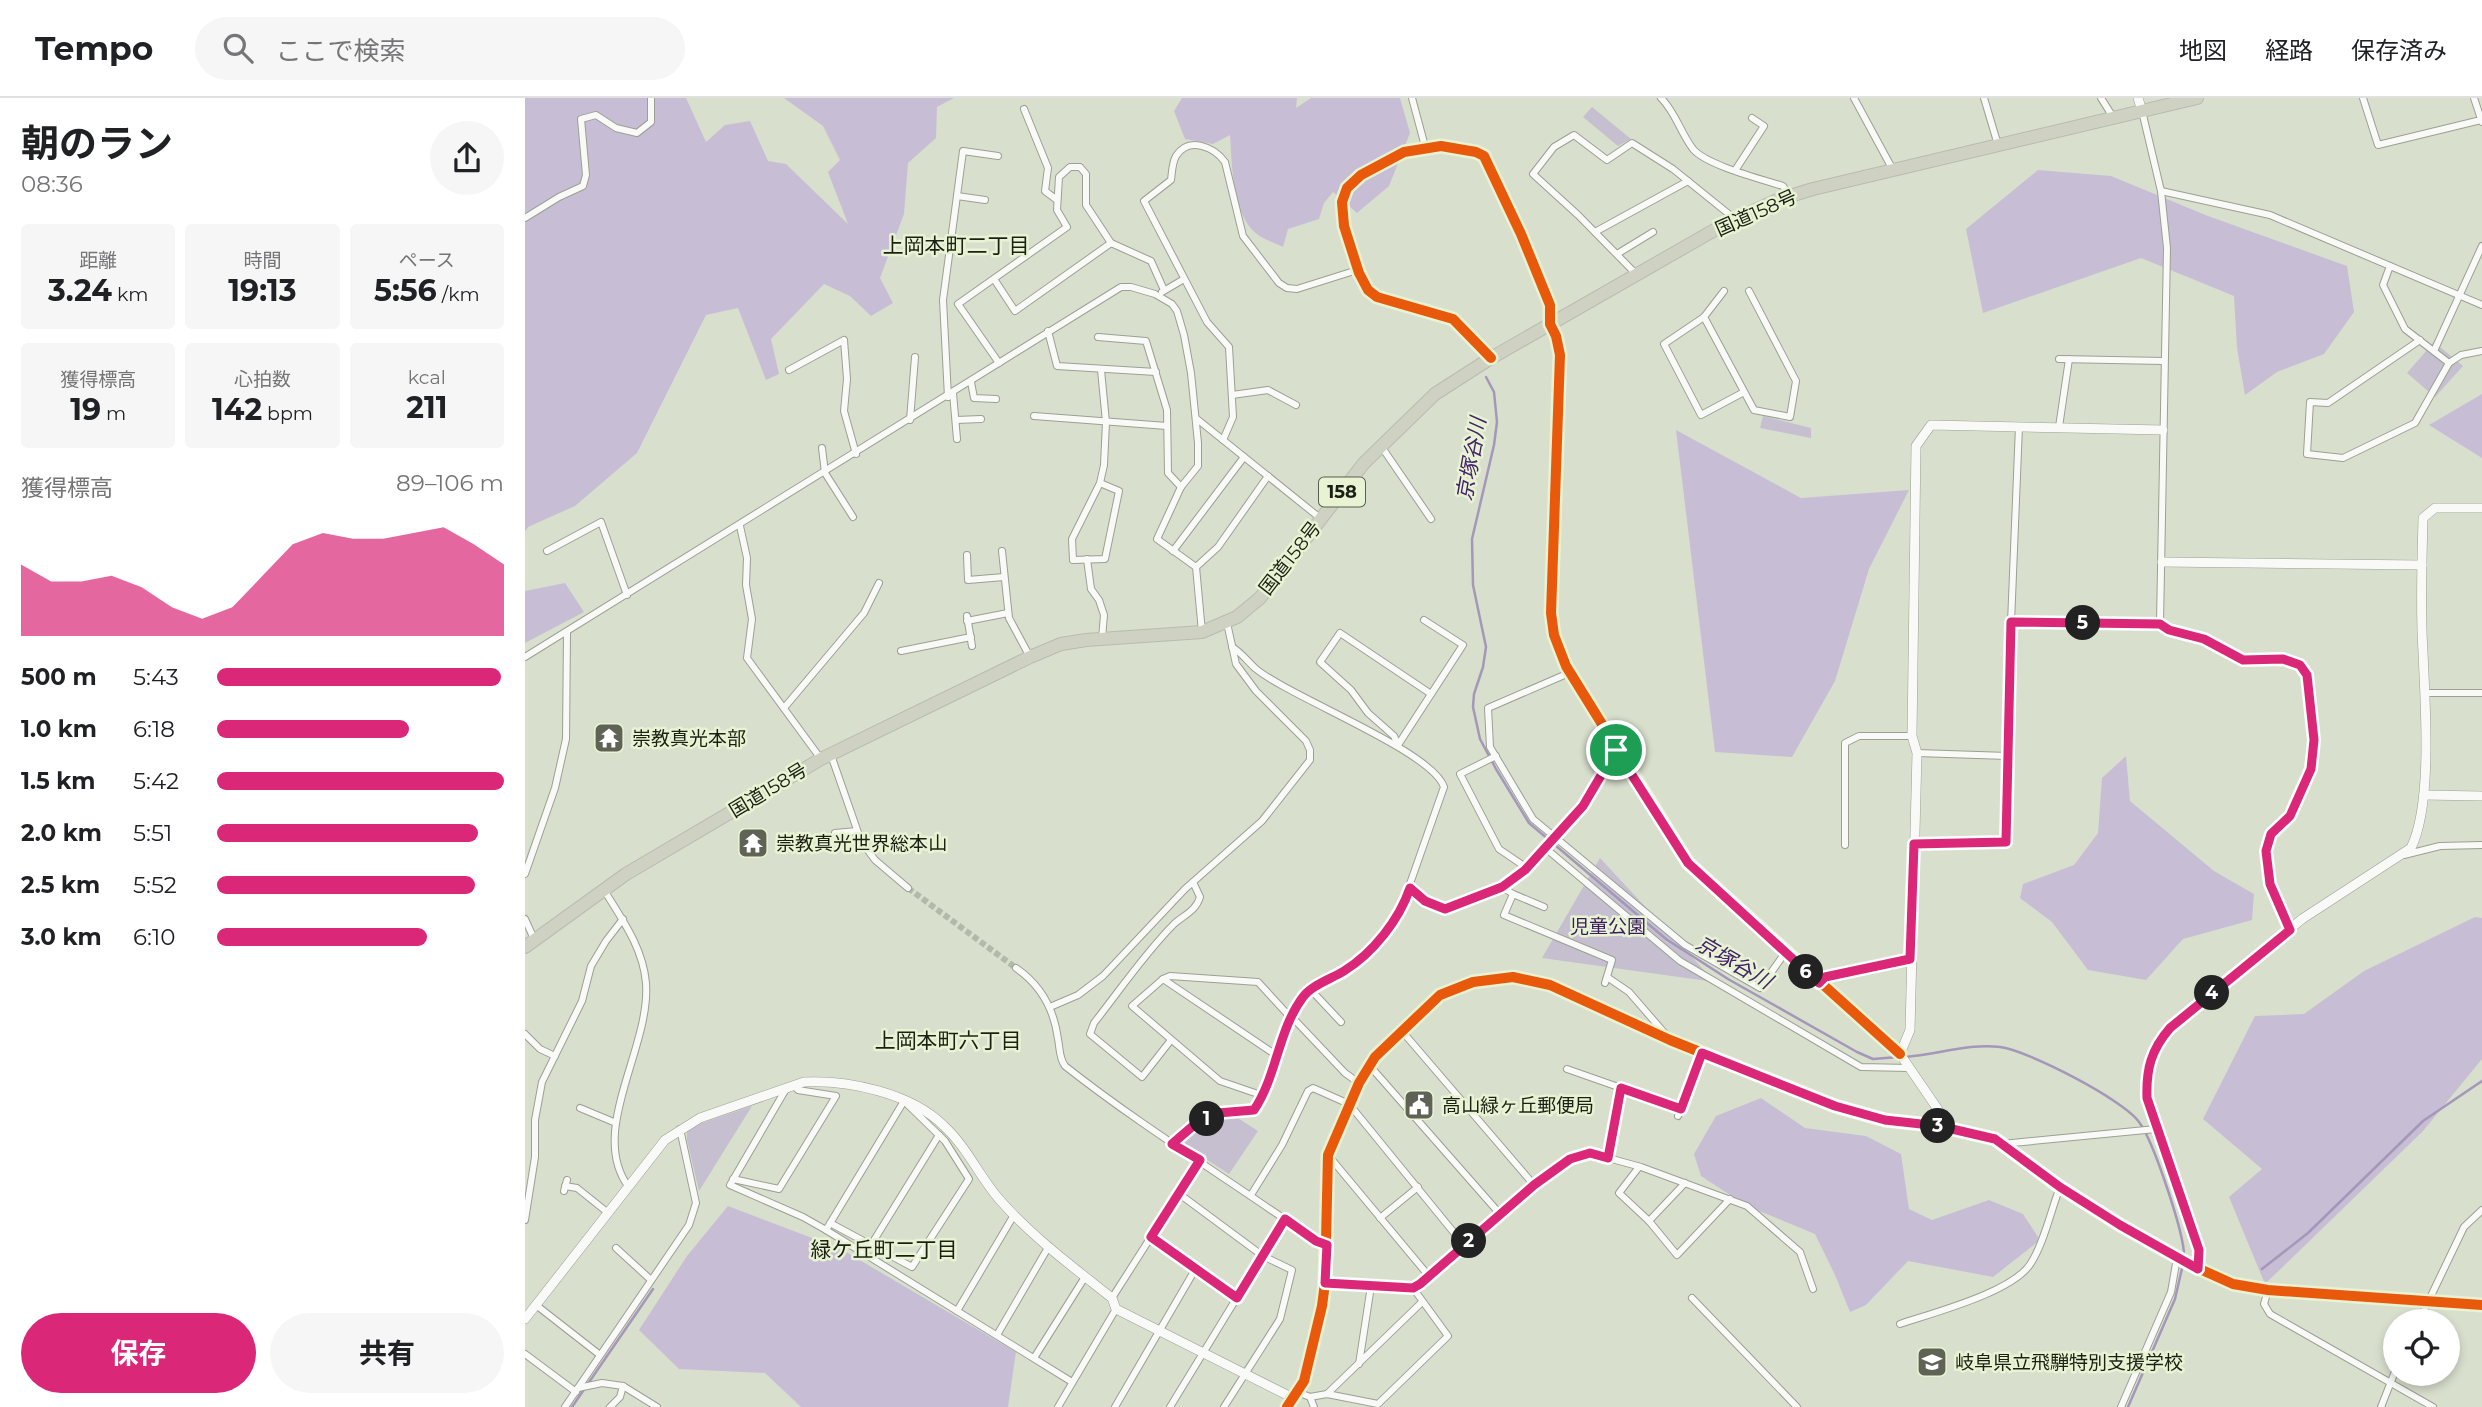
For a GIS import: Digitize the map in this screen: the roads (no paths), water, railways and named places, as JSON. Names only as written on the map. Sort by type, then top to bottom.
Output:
[{"type":"highway","name":"国道158号","points":[[530,944],[604,890],[826,756],[1030,657],[1061,645],[1102,638],[1202,632],[1227,623],[1253,606],[1381,445],[1435,394],[1491,358],[1735,219],[1789,196],[2197,98]]},
{"type":"street","points":[[525,218],[583,186],[586,175],[581,119],[596,115],[616,128],[637,133],[651,122],[651,98]]},
{"type":"street","points":[[1412,98],[1426,150]]},
{"type":"street","points":[[1661,98],[1674,112],[1693,150],[1709,160],[1783,186],[1789,196]]},
{"type":"street","points":[[1854,98],[1893,170]]},
{"type":"street","points":[[1984,98],[1998,145]]},
{"type":"street","points":[[2101,98],[2113,117]]},
{"type":"street","points":[[2138,98],[2161,191],[2167,248],[2160,624]]},
{"type":"street","points":[[2363,98],[2378,145],[2481,121],[2474,98]]},
{"type":"street","points":[[1024,109],[1048,168],[1045,191],[1057,200]]},
{"type":"street","points":[[1736,169],[1764,126],[1752,118]]},
{"type":"street","points":[[1637,275],[1532,174],[1554,147],[1574,135],[1607,160],[1632,143],[1688,181],[1735,219]]},
{"type":"street","points":[[1223,440],[1233,417],[1229,347],[1207,322],[1144,201],[1171,180],[1176,156],[1187,147],[1198,145],[1218,152],[1225,162],[1243,236],[1279,283],[1287,288],[1297,289],[1351,272]]},
{"type":"street","points":[[1491,358],[1453,319],[1377,298],[1368,290],[1359,273],[1342,210],[1347,188],[1361,175],[1404,152],[1441,146],[1484,156],[1521,234],[1550,305],[1550,324],[1560,355],[1551,613],[1554,635],[1569,673],[1688,863],[1785,953],[1899,1050],[1939,1111],[1939,1126]]},
{"type":"street","points":[[957,439],[950,395],[943,300],[957,196],[964,151],[998,156]]},
{"type":"street","points":[[999,363],[958,304],[1067,227],[1057,211],[1061,174],[1070,167],[1080,167],[1088,178],[1086,205],[1111,243],[1151,261],[1162,293],[1177,310],[1187,350],[1197,419],[1198,466],[1181,487],[1157,539],[1196,567],[1202,632]]},
{"type":"street","points":[[1595,232],[1688,181]]},
{"type":"street","points":[[2161,191],[2270,215],[2482,304]]},
{"type":"street","points":[[957,196],[985,200]]},
{"type":"street","points":[[1617,254],[1653,232]]},
{"type":"street","points":[[993,279],[1015,311],[1111,243]]},
{"type":"street","points":[[2434,351],[2482,246]]},
{"type":"street","points":[[2390,266],[2383,285],[2405,329],[2449,363]]},
{"type":"street","points":[[525,657],[740,526],[1121,287],[1162,293],[1184,279]]},
{"type":"street","points":[[1724,291],[1704,317],[1664,344],[1701,415],[1744,392]]},
{"type":"street","points":[[1704,317],[1754,410],[1790,417],[1796,381],[1749,291]]},
{"type":"street","points":[[1048,331],[1057,366],[1156,372]]},
{"type":"street","points":[[1098,337],[1146,341],[1167,410],[1168,472],[1181,487]]},
{"type":"street","points":[[789,370],[844,340],[847,379],[843,411],[856,453]]},
{"type":"street","points":[[2420,341],[2328,403],[2310,402],[2307,454],[2343,458],[2415,423],[2449,363],[2462,355],[2482,351]]},
{"type":"street","points":[[910,420],[915,358]]},
{"type":"street","points":[[2059,359],[2164,361]]},
{"type":"street","points":[[2059,427],[2069,359]]},
{"type":"street","points":[[1100,483],[1119,491],[1105,559],[1073,560],[1072,539],[1100,483],[1105,457],[1106,422],[1101,370]]},
{"type":"street","points":[[971,382],[974,398],[996,399]]},
{"type":"street","points":[[1232,395],[1268,390],[1296,405]]},
{"type":"street","points":[[1034,416],[1167,426]]},
{"type":"street","points":[[955,420],[981,419]]},
{"type":"street","points":[[1197,419],[1321,519]]},
{"type":"street","points":[[1899,1050],[1910,1030],[1917,753],[1912,736],[1916,446],[1931,425],[2163,430]]},
{"type":"street","points":[[1914,844],[2006,842],[2019,426]]},
{"type":"street","points":[[1381,445],[1431,519]]},
{"type":"street","points":[[822,447],[825,473],[853,517]]},
{"type":"street","points":[[1173,551],[1244,457]]},
{"type":"street","points":[[1196,567],[1218,547],[1268,476]]},
{"type":"street","points":[[2404,855],[2415,840],[2424,795],[2426,692],[2423,519],[2435,508],[2482,508]]},
{"type":"street","points":[[547,551],[601,522],[627,595]]},
{"type":"street","points":[[740,526],[747,558],[746,585],[753,619],[747,658],[784,709],[826,756],[856,831],[874,860],[908,888]]},
{"type":"street","points":[[1002,551],[1008,613],[1030,657]]},
{"type":"street","points":[[967,555],[968,580],[1004,577]]},
{"type":"street","points":[[1087,559],[1091,589],[1099,600],[1104,615],[1102,638]]},
{"type":"street","points":[[2162,562],[2422,565]]},
{"type":"street","points":[[784,709],[864,613],[879,583]]},
{"type":"street","points":[[972,646],[967,618],[1008,613]]},
{"type":"street","points":[[1398,745],[1462,645],[1424,620]]},
{"type":"street","points":[[2011,622],[2160,624],[2169,630],[2204,639],[2243,660],[2283,659],[2300,665],[2307,675],[2314,740],[2311,769],[2290,816],[2271,834],[2266,851],[2270,884],[2290,930]]},
{"type":"street","points":[[1050,1007],[1070,1000],[1104,976],[1193,882],[1262,821],[1310,760],[1306,741],[1242,674],[1234,660],[1227,623]]},
{"type":"street","points":[[525,874],[555,788],[566,739],[567,632]]},
{"type":"street","points":[[1398,745],[1394,736],[1319,662],[1340,633],[1431,694]]},
{"type":"street","points":[[901,650],[971,637]]},
{"type":"street","points":[[1172,1144],[1194,1125],[1218,1113],[1254,1110],[1291,1017],[1304,995],[1348,968],[1387,931],[1404,905],[1444,786],[1438,775],[1398,745],[1348,722],[1257,669],[1232,647]]},
{"type":"street","points":[[1569,673],[1488,708],[1490,747],[1533,818],[1685,945],[1760,988],[1785,953]]},
{"type":"street","points":[[2426,692],[2482,693]]},
{"type":"street","points":[[1845,845],[1845,743],[1859,736],[1912,736]]},
{"type":"street","points":[[1410,888],[1425,901],[1445,909],[1502,887],[1527,867],[1583,806],[1616,750]]},
{"type":"street","points":[[1917,753],[2008,756]]},
{"type":"street","points":[[1496,756],[1460,774],[1499,849],[1527,867]]},
{"type":"street","points":[[2424,795],[2482,796]]},
{"type":"street","points":[[835,833],[856,831]]},
{"type":"street","points":[[2195,1267],[2199,1250],[2147,1098],[2146,1073],[2156,1044],[2170,1028],[2302,919],[2404,855],[2440,846],[2482,845]]},
{"type":"street","points":[[1545,846],[1680,961],[1861,1066],[1908,1066]]},
{"type":"street","points":[[1171,1040],[1142,1077],[1090,1034],[1094,1023],[1174,924],[1196,906],[1200,897],[1193,882]]},
{"type":"street","points":[[1502,887],[1543,907]]},
{"type":"street","points":[[604,890],[623,919],[645,975],[646,998],[639,1037],[613,1143],[617,1170],[628,1186]]},
{"type":"street","points":[[1513,894],[1504,915],[1612,960],[1606,980],[1629,992],[1672,1041]]},
{"type":"street","points":[[525,919],[530,944]]},
{"type":"street","points":[[525,1220],[538,1096],[582,1001],[591,966],[623,919]]},
{"type":"street","points":[[1819,983],[1825,977],[1910,959]]},
{"type":"street","points":[[1016,968],[1031,980],[1050,1007],[1062,1063],[1120,1110],[1200,1160],[1316,1241],[1327,1245]]},
{"type":"street","points":[[1261,1095],[1220,1081],[1132,1006],[1170,976],[1258,982],[1345,1073],[1359,1083]]},
{"type":"street","points":[[1287,1407],[1308,1370],[1325,1283],[1328,1155],[1359,1083],[1370,1065],[1401,1030],[1440,995],[1473,982],[1513,977],[1550,985],[1672,1041],[1835,1106],[1885,1120],[1939,1126],[1995,1139],[2060,1187],[2180,1259],[2233,1284],[2269,1290],[2482,1306]]},
{"type":"street","points":[[1163,979],[1276,1055]]},
{"type":"street","points":[[1311,990],[1341,1022]]},
{"type":"street","points":[[1401,1030],[1534,1185]]},
{"type":"street","points":[[525,1034],[540,1049],[555,1056]]},
{"type":"street","points":[[1567,1069],[1680,1112],[1702,1053]]},
{"type":"street","points":[[1370,1065],[1500,1214]]},
{"type":"street","points":[[525,1319],[656,1149],[680,1129],[699,1118],[790,1087],[820,1081],[866,1089],[904,1101],[932,1115],[968,1153],[997,1198],[1112,1298],[1116,1309],[1203,1354],[1295,1395],[1310,1397],[1327,1394],[1378,1404],[1448,1336],[1421,1303],[1413,1288]]},
{"type":"street","points":[[790,1087],[730,1185],[871,1245],[912,1267],[969,1179],[939,1135],[904,1101]]},
{"type":"street","points":[[733,1179],[779,1189],[836,1096],[790,1087]]},
{"type":"street","points":[[1251,1195],[1282,1144],[1308,1091],[1313,1088],[1349,1104],[1464,1245]]},
{"type":"street","points":[[1608,1158],[1621,1088]]},
{"type":"street","points":[[828,1226],[904,1101]]},
{"type":"street","points":[[580,1108],[616,1123]]},
{"type":"street","points":[[565,1407],[689,1225],[696,1207],[680,1129]]},
{"type":"street","points":[[2002,1144],[2156,1129]]},
{"type":"street","points":[[871,1245],[939,1135]]},
{"type":"street","points":[[525,1146],[534,1149]]},
{"type":"street","points":[[1325,1283],[1413,1288],[1534,1185],[1570,1159],[1590,1153],[1639,1167],[1747,1206],[1800,1252],[1813,1289]]},
{"type":"street","points":[[1328,1155],[1428,1275]]},
{"type":"street","points":[[1112,1298],[1200,1160]]},
{"type":"street","points":[[1639,1167],[1619,1193],[1649,1221],[1677,1255],[1730,1199]]},
{"type":"street","points":[[1649,1221],[1685,1183]]},
{"type":"street","points":[[565,1186],[577,1188],[607,1212]]},
{"type":"street","points":[[1380,1218],[1418,1187]]},
{"type":"street","points":[[1900,1324],[2002,1288],[2019,1278],[2031,1263],[2060,1187]]},
{"type":"street","points":[[1178,1194],[1263,1256],[1291,1270],[1280,1319],[1224,1407]]},
{"type":"street","points":[[2424,1309],[2463,1227],[2482,1210]]},
{"type":"street","points":[[957,1311],[1014,1215]]},
{"type":"street","points":[[1170,1407],[1285,1219]]},
{"type":"street","points":[[828,1226],[957,1311],[1072,1382]]},
{"type":"street","points":[[1151,1237],[1237,1298]]},
{"type":"street","points":[[997,1335],[1049,1246]]},
{"type":"street","points":[[617,1248],[651,1280]]},
{"type":"street","points":[[2121,1407],[2171,1292],[2180,1259]]},
{"type":"street","points":[[1115,1407],[1196,1268]]},
{"type":"street","points":[[1034,1358],[1085,1277]]},
{"type":"street","points":[[1359,1364],[1371,1286]]},
{"type":"street","points":[[2269,1290],[2264,1304],[2270,1314],[2383,1378]]},
{"type":"street","points":[[1692,1298],[1797,1407]]},
{"type":"street","points":[[1327,1394],[1421,1303]]},
{"type":"street","points":[[536,1305],[600,1355]]},
{"type":"street","points":[[1058,1407],[1116,1309]]},
{"type":"street","points":[[525,1354],[578,1389],[614,1383],[657,1407]]},
{"type":"street","points":[[610,1407],[620,1397],[623,1386]]},
{"type":"street","points":[[2381,1407],[2389,1386]]},
{"type":"street","points":[[2397,1386],[2433,1407]]},
{"type":"street","points":[[1310,1397],[1314,1407]]},
{"type":"waterway","name":"京塚谷川","points":[[1486,377],[1494,392],[1497,422],[1472,539],[1473,585],[1486,647],[1473,707],[1480,739],[1496,769],[1529,823],[1666,939],[1728,979],[1857,1052],[1873,1059],[1898,1057]]},
{"type":"waterway","name":"京塚谷川","points":[[1905,1057],[1964,1048],[2000,1047],[2052,1066],[2115,1101],[2139,1122],[2145,1132],[2174,1209],[2184,1257]]},
{"type":"waterway","points":[[2262,1269],[2308,1233],[2423,1121],[2482,1081]]},
{"type":"waterway","name":"京塚谷川","points":[[2128,1407],[2175,1299],[2183,1264]]},
{"type":"waterway","points":[[572,1407],[653,1289]]},
{"type":"tunnel","points":[[908,888],[1016,968]]},
{"type":"place","name":"崇教真光本部","points":[[609,738]]},
{"type":"place","name":"崇教真光世界総本山","points":[[753,843]]},
{"type":"place","name":"高山緑ヶ丘郵便局","points":[[1419,1105]]},
{"type":"place","name":"岐阜県立飛騨特別支援学校","points":[[1932,1362]]},
{"type":"district","name":"上岡本町二丁目","points":[[956,245]]},
{"type":"district","name":"上岡本町六丁目","points":[[948,1040]]},
{"type":"district","name":"緑ケ丘町二丁目","points":[[884,1249]]},
{"type":"park label","name":"児童公園","points":[[1608,926]]}]
